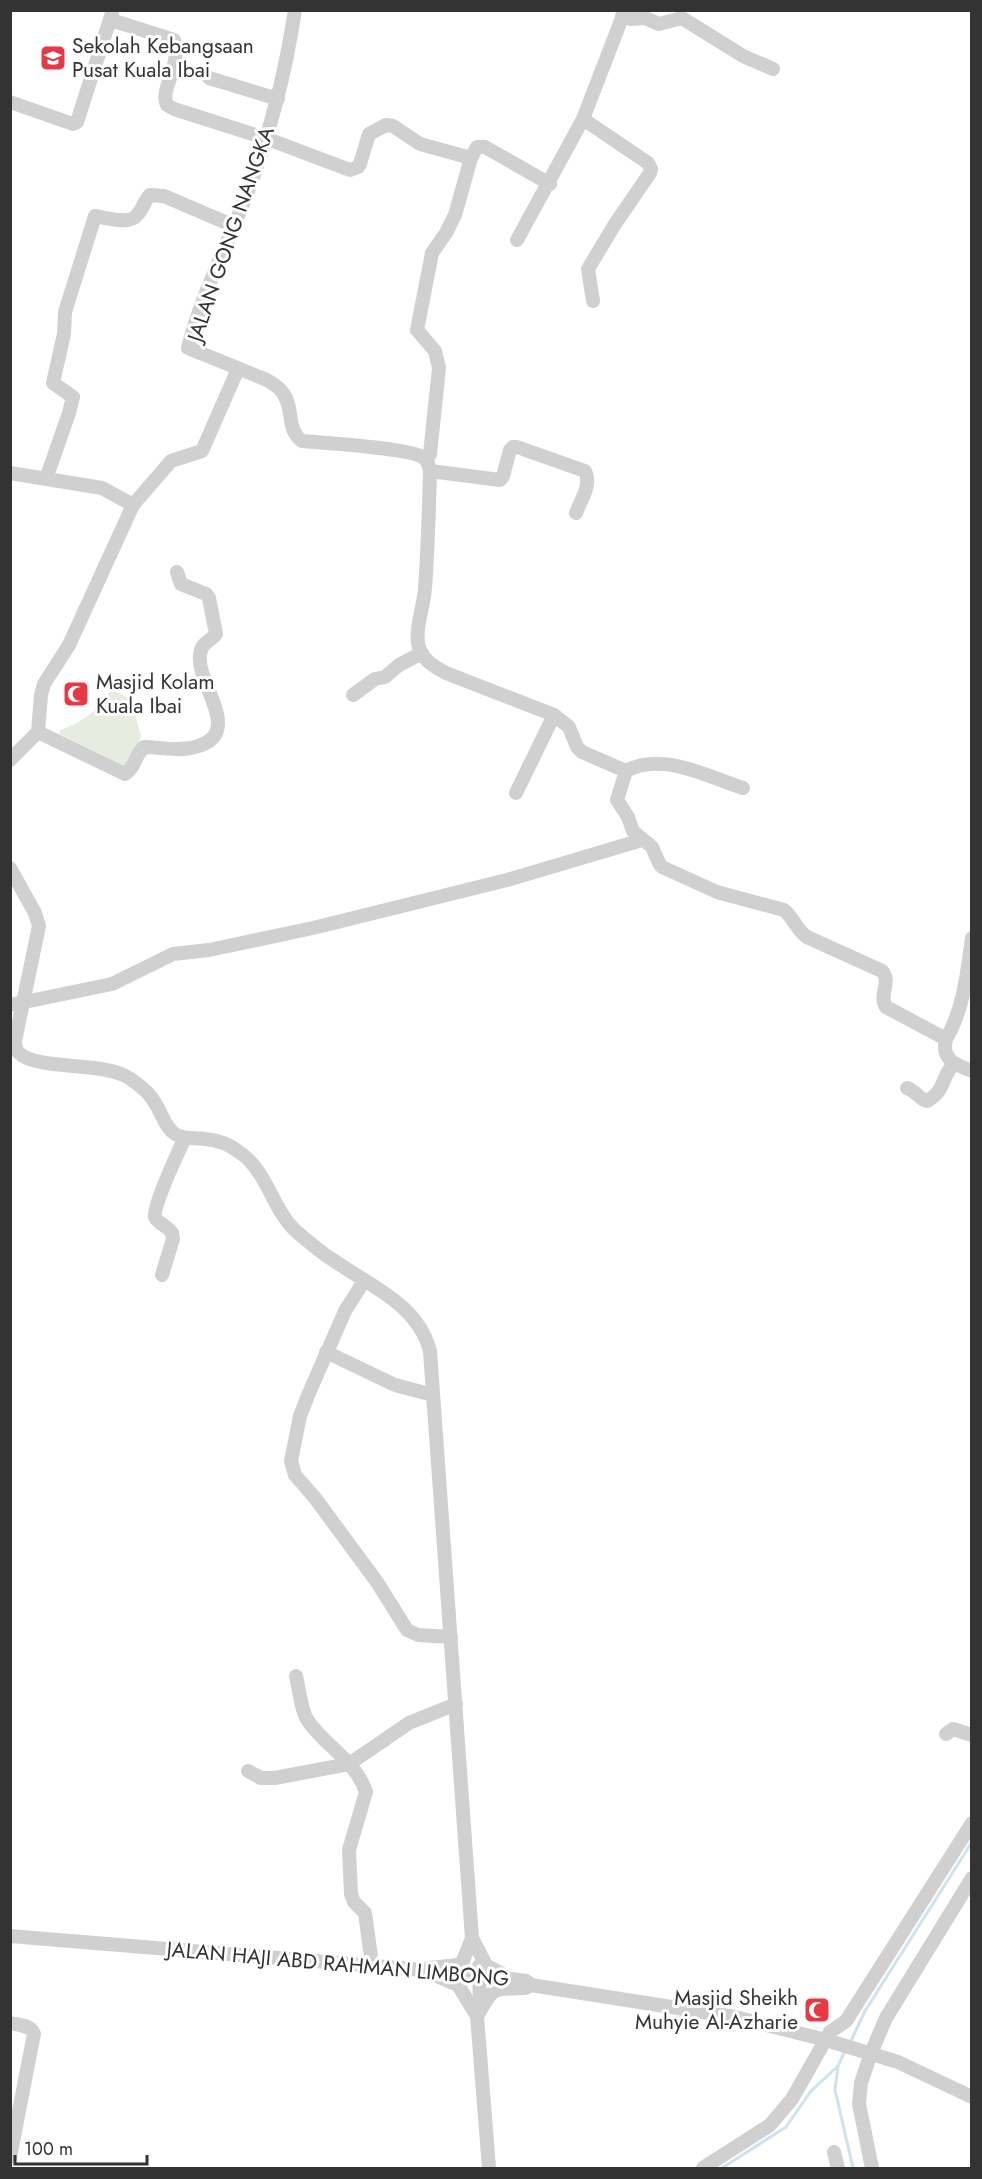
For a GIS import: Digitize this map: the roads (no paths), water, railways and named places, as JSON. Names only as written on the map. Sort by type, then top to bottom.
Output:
[{"type":"street","name":"JALAN GONG NANGKA","points":[[295,10],[278,99],[260,160],[188,348],[267,380],[284,394],[290,412],[292,430],[302,441],[406,451],[424,457],[428,465],[500,480],[510,450],[517,447],[585,471],[588,478],[587,484],[576,513]]},
{"type":"street","points":[[517,240],[584,119],[624,13],[631,19],[645,18],[659,24],[682,18],[743,56],[773,69]]},
{"type":"street","points":[[10,102],[73,124],[77,122],[112,15],[174,40],[176,62],[164,94],[167,105],[194,116],[265,138],[350,170],[360,164],[369,134],[386,125],[393,126],[420,144],[471,158]]},
{"type":"street","points":[[209,78],[278,99]]},
{"type":"street","points":[[584,119],[648,163],[651,169],[588,269],[593,302]]},
{"type":"street","points":[[550,184],[485,147],[477,147],[471,158],[455,215],[432,254],[417,330],[435,351],[439,368],[428,465],[425,590],[418,633],[419,647],[432,666],[554,715],[569,727],[577,747],[582,752],[622,769],[654,764],[679,766],[742,788]]},
{"type":"street","points":[[46,479],[73,398],[53,383],[64,334],[65,312],[96,216],[131,220],[137,216],[145,199],[150,195],[164,196],[234,226]]},
{"type":"street","points":[[10,760],[38,732],[44,684],[72,638],[133,506],[171,461],[202,451],[238,369]]},
{"type":"street","points":[[10,473],[102,488],[133,506]]},
{"type":"street","points":[[38,732],[125,774],[131,770],[144,747],[171,750],[195,747],[214,739],[217,733],[217,714],[199,657],[204,643],[216,634],[208,596],[181,584],[177,572]]},
{"type":"street","points":[[353,695],[375,679],[385,677],[399,665],[422,653]]},
{"type":"street","points":[[516,793],[554,715]]},
{"type":"street","points":[[622,769],[617,802],[628,818],[633,831],[652,847],[658,863],[666,869],[717,892],[784,910],[798,930],[807,937],[882,970],[887,980],[884,1004],[890,1010],[946,1039]]},
{"type":"street","points":[[17,1004],[112,984],[173,954],[209,950],[313,928],[507,880],[642,840]]},
{"type":"street","points":[[10,868],[35,913],[39,926],[17,1004],[13,1048],[26,1058],[38,1061],[123,1074],[152,1097],[176,1135],[228,1145],[245,1156],[259,1170],[288,1224],[330,1259],[397,1302],[414,1317],[422,1329],[430,1351],[489,2169]]},
{"type":"street","points":[[972,938],[965,989],[946,1039],[944,1051],[954,1064],[972,1071]]},
{"type":"street","points":[[907,1088],[915,1092],[922,1100],[927,1101],[941,1090],[947,1071],[954,1064]]},
{"type":"street","points":[[162,1275],[172,1233],[156,1218],[155,1213],[160,1195],[184,1138]]},
{"type":"street","points":[[364,1281],[345,1311],[300,1416],[291,1461],[295,1475],[315,1498],[377,1582],[407,1630],[418,1635],[451,1637]]},
{"type":"street","points":[[326,1352],[395,1385],[433,1395]]},
{"type":"street","points":[[296,1676],[307,1720],[349,1764],[366,1792],[349,1850],[351,1894],[354,1902],[364,1913],[372,1964]]},
{"type":"street","points":[[248,1771],[261,1778],[275,1778],[349,1764],[409,1723],[456,1704]]},
{"type":"street","points":[[946,1734],[953,1729],[972,1735]]},
{"type":"street","points":[[704,2169],[770,2125],[792,2099],[830,2041],[832,2030],[846,2021],[972,1823]]},
{"type":"street","points":[[872,2169],[859,2104],[866,2051],[972,1878]]},
{"type":"street","name":"JALAN HAJI ABD RAHMAN LIMBONG","points":[[10,1936],[428,1970],[735,2017],[866,2051],[898,2062],[972,2097]]},
{"type":"street","points":[[428,1970],[458,1965],[463,1961],[473,1941]]},
{"type":"street","points":[[473,1941],[490,1969],[528,1985]]},
{"type":"street","points":[[428,1970],[458,1985],[477,2012]]},
{"type":"street","points":[[477,2012],[492,1992],[528,1985]]},
{"type":"street","points":[[10,2023],[30,2028],[34,2034],[15,2105],[10,2157]]},
{"type":"street","points":[[834,2152],[838,2169]]},
{"type":"waterway","points":[[850,2043],[865,2011],[972,1842]]},
{"type":"waterway","points":[[845,2051],[838,2066],[835,2090],[853,2168]]},
{"type":"waterway","points":[[722,2168],[786,2127],[811,2091],[838,2066]]},
{"type":"place","name":"Sekolah Kebangsaan Pusat Kuala Ibai","points":[[53,58]]},
{"type":"place","name":"Masjid Kolam Kuala Ibai","points":[[76,694]]},
{"type":"place","name":"Masjid Sheikh Muhyie Al-Azharie","points":[[817,2010]]}]
